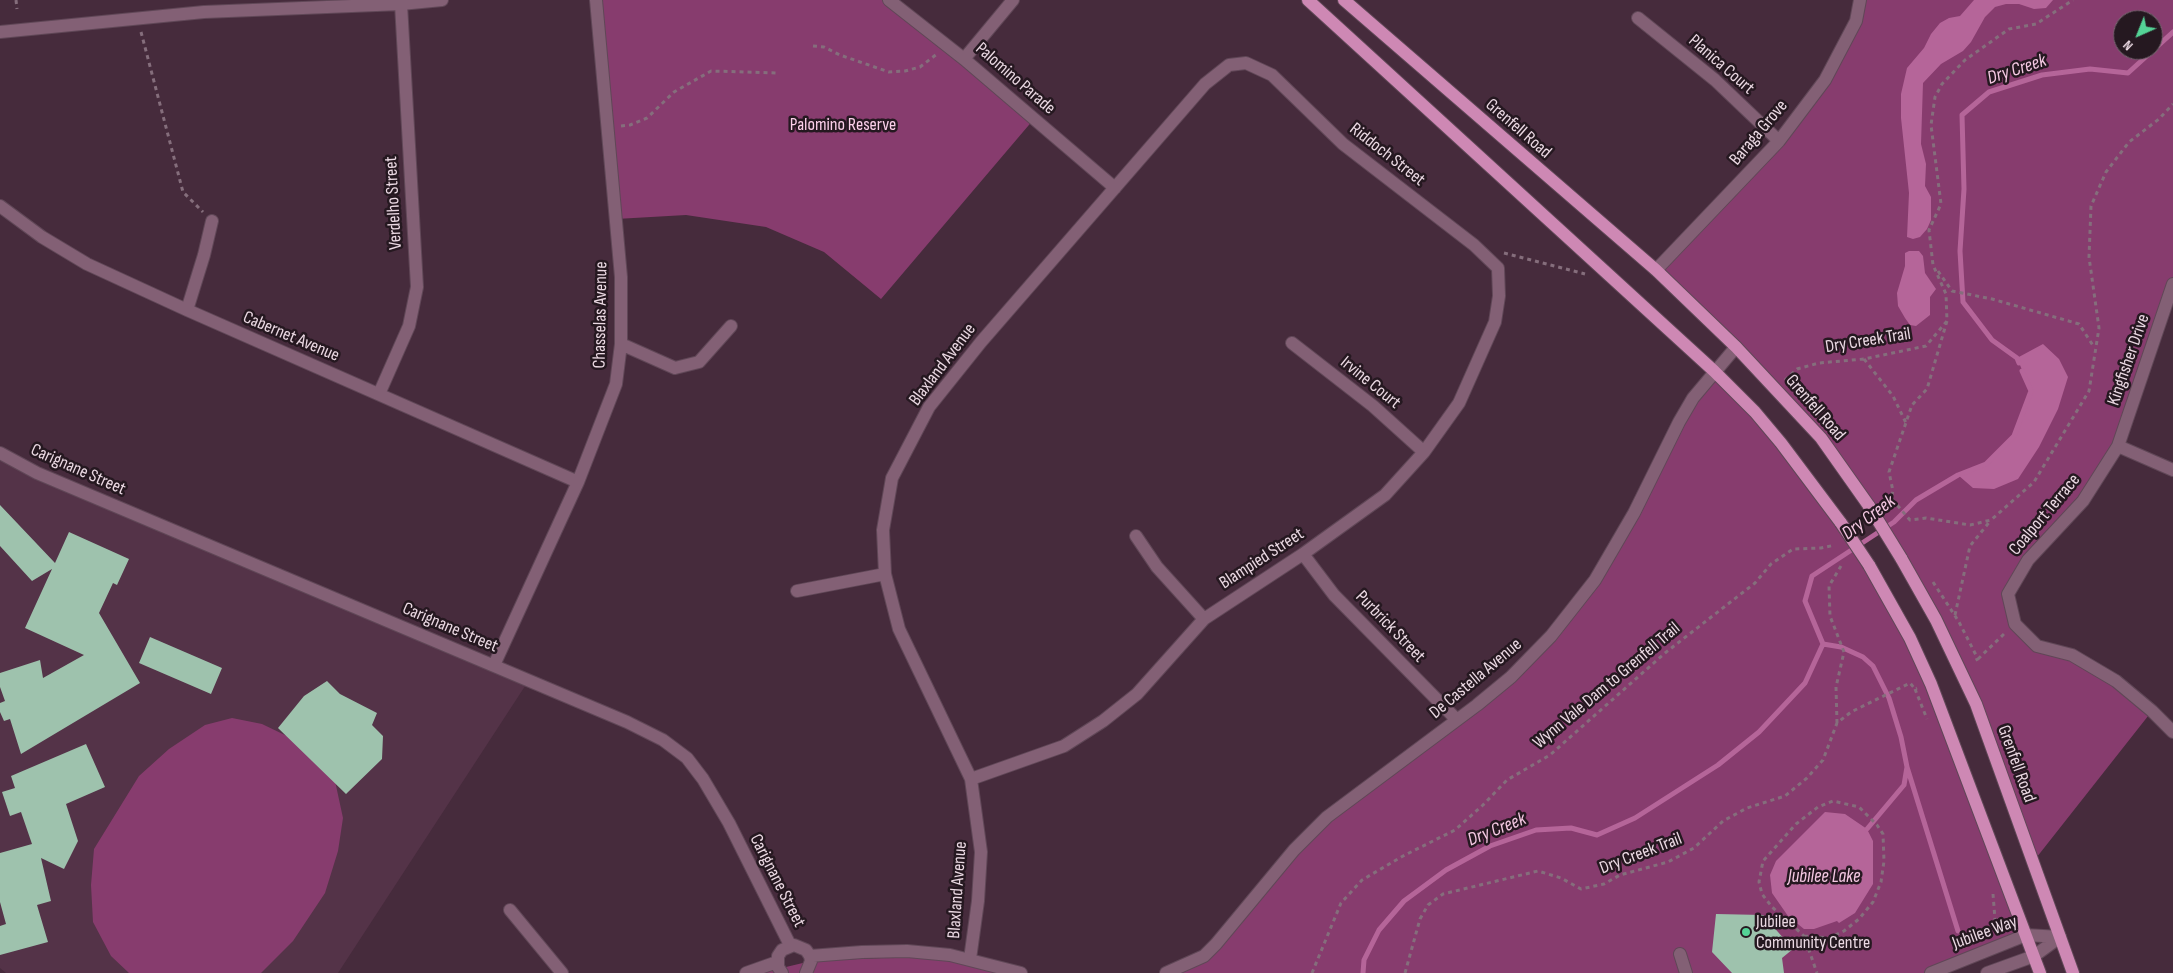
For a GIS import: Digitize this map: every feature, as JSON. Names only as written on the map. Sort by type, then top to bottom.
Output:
[{"type":"main road","points":[[1308,0],[1714,371],[1755,412],[1781,443],[1841,523],[1869,565],[1910,638],[1931,684],[2040,973]]},
{"type":"main road","name":"Grenfell Road","points":[[1344,0],[1656,270],[1736,347],[1820,438],[1869,506],[1902,558],[1936,620],[1976,704],[2073,973]]},
{"type":"street","points":[[0,32],[138,19],[204,6],[401,4],[442,0]]},
{"type":"street","name":"Chasselas Avenue","points":[[494,665],[578,482],[616,384],[621,344],[621,277],[596,0]]},
{"type":"street","name":"Palomino Parade","points":[[889,0],[964,59],[1115,188]]},
{"type":"street","points":[[964,59],[1013,0]]},
{"type":"street","name":"Baraga Grove","points":[[1656,270],[1779,141],[1825,80],[1856,21],[1860,0]]},
{"type":"street","name":"Verdelho Street","points":[[379,394],[409,326],[417,287],[401,4]]},
{"type":"street","name":"Planica Court","points":[[1638,18],[1715,80],[1779,141]]},
{"type":"street","name":"Riddoch Street","points":[[1229,65],[1246,63],[1272,75],[1343,144],[1474,245],[1498,268],[1499,296]]},
{"type":"street","name":"Blaxland Avenue","points":[[970,959],[978,900],[981,852],[971,780],[898,629],[884,574],[883,530],[892,478],[930,407],[981,342],[1205,84],[1229,65]]},
{"type":"street","name":"Cabernet Avenue","points":[[0,206],[42,236],[87,264],[186,310],[578,482]]},
{"type":"street","points":[[186,310],[204,255],[212,221]]},
{"type":"street","name":"Kingfisher Drive","points":[[2118,446],[2173,284]]},
{"type":"street","name":"Blampied Street","points":[[971,780],[1064,746],[1103,721],[1137,694],[1204,619],[1303,554],[1384,495],[1424,452],[1459,403],[1495,322],[1499,296]]},
{"type":"street","points":[[621,344],[675,368],[699,362],[731,326]]},
{"type":"street","name":"Irvine Court","points":[[1292,343],[1373,406],[1424,452]]},
{"type":"street","name":"De Castella Avenue","points":[[1166,973],[1204,956],[1294,850],[1326,816],[1457,720],[1511,677],[1551,636],[1595,580],[1634,513],[1679,422],[1693,398],[1736,347]]},
{"type":"street","points":[[2118,446],[2173,470]]},
{"type":"street","name":"Coalport Terrace","points":[[2015,624],[2008,594],[2028,560],[2083,501],[2118,446]]},
{"type":"street","name":"Carignane Street","points":[[0,453],[37,473],[494,665],[627,722],[664,740],[687,758],[703,779],[729,824],[790,945]]},
{"type":"street","points":[[1136,536],[1157,568],[1204,619]]},
{"type":"street","name":"Purbrick Street","points":[[1303,554],[1334,594],[1457,720]]},
{"type":"street","points":[[797,591],[884,574]]},
{"type":"street","points":[[2015,624],[2037,646],[2072,655],[2116,681],[2152,711],[2173,732]]},
{"type":"street","points":[[510,910],[562,973]]},
{"type":"street","name":"Jubilee Way","points":[[1931,973],[2026,935],[2060,937]]},
{"type":"street","points":[[1987,973],[2034,956],[2060,937]]},
{"type":"street","points":[[746,973],[780,967],[782,950],[790,945],[798,945],[806,950],[810,956],[811,962],[806,973]]},
{"type":"street","points":[[810,956],[862,952],[907,952],[950,955],[1021,973]]},
{"type":"street","points":[[1680,954],[1686,973]]},
{"type":"path","points":[[16,0],[17,9]]},
{"type":"path","points":[[1991,520],[1970,524],[1926,518],[1910,520],[1891,498],[1893,491],[1889,472],[1912,405],[1927,389],[1947,321],[1946,294],[1933,264],[1930,230],[1941,204],[1931,125],[1935,97],[1942,84],[1965,60],[2009,29],[2036,24],[2073,0]]},
{"type":"path","points":[[138,19],[183,192],[212,221]]},
{"type":"path","points":[[814,46],[824,47],[840,55],[889,72],[905,71],[920,67],[945,44]]},
{"type":"path","points":[[608,128],[630,125],[647,118],[674,92],[711,71],[778,73]]},
{"type":"path","points":[[1955,615],[1970,546],[1991,520],[2034,482],[2090,391],[2099,328],[2089,257],[2091,206],[2106,172],[2129,142],[2159,119],[2173,104]]},
{"type":"path","points":[[1474,245],[1590,275]]},
{"type":"path","points":[[1933,264],[1952,291],[1992,299],[2079,324],[2095,348]]},
{"type":"path","name":"Dry Creek Trail","points":[[1776,390],[1797,369],[1819,363],[1864,359],[1926,346],[1947,321]]},
{"type":"path","points":[[1864,359],[1893,396],[1906,424]]},
{"type":"path","name":"Wynn Vale Dam to Grenfell Trail","points":[[1312,973],[1341,902],[1362,880],[1403,856],[1455,830],[1507,780],[1550,755],[1665,653],[1749,588],[1771,564],[1793,549],[1821,548],[1835,545]]},
{"type":"path","points":[[1837,723],[1836,687],[1844,652],[1830,616],[1829,586],[1841,566]]},
{"type":"path","points":[[1978,659],[2015,624]]},
{"type":"path","points":[[1837,723],[1851,712],[1910,683]]},
{"type":"path","points":[[1915,689],[1927,720]]},
{"type":"path","name":"Dry Creek Trail","points":[[1404,973],[1420,919],[1428,905],[1443,894],[1538,871],[1561,878],[1581,889],[1604,884],[1620,875],[1668,862],[1694,848],[1724,821],[1747,808],[1785,796],[1807,778],[1823,760],[1837,723]]},
{"type":"path","points":[[1804,936],[1829,938],[1859,919],[1873,902],[1881,882],[1884,861],[1883,834],[1877,825],[1858,807],[1833,800],[1818,807],[1796,824],[1763,861],[1759,882],[1762,894],[1772,907],[1804,936],[1817,973]]},
{"type":"path","points":[[1993,891],[1996,924],[1994,929],[2001,946]]},
{"type":"shaded area","points":[[0,453],[529,680],[338,973],[6,973],[0,968]]},
{"type":"green space","name":"Palomino Reserve","points":[[596,0],[889,0],[1034,119],[881,299],[824,252],[766,227],[686,215],[616,219]]},
{"type":"green space","points":[[1858,0],[2173,0],[2173,284],[2118,446],[2008,595],[2015,624],[2037,646],[2072,655],[2152,711],[2033,862],[1945,638],[1856,487],[1776,390],[1656,270],[1825,80]]},
{"type":"green space","points":[[1714,371],[1821,495],[1910,638],[2026,935],[1938,973],[1166,973],[1204,955],[1301,843],[1518,670],[1595,580]]},
{"type":"green space","points":[[232,718],[262,724],[289,737],[335,781],[343,818],[338,851],[325,893],[293,941],[261,973],[129,973],[111,956],[93,922],[91,885],[94,849],[139,776],[169,749],[205,725]]},
{"type":"green space","points":[[950,955],[1020,973],[761,973],[811,961]]},
{"type":"water","points":[[1974,0],[2053,0],[2046,8],[2034,9],[2019,4],[2006,4],[1995,7],[1985,17],[1971,42],[1963,51],[1941,64],[1923,83],[1921,144],[1926,164],[1925,186],[1931,197],[1931,220],[1927,229],[1920,237],[1913,239],[1907,237],[1909,193],[1901,118],[1901,94],[1907,68],[1924,48],[1931,34],[1940,23],[1949,18],[1960,16]]},
{"type":"water","points":[[1919,251],[1923,256],[1925,273],[1936,289],[1930,297],[1930,315],[1916,326],[1910,325],[1898,306],[1897,293],[1905,266],[1905,253]]},
{"type":"water","points":[[2043,344],[2059,359],[2068,377],[2058,409],[2039,447],[2018,479],[1994,489],[1973,488],[1958,475],[1986,464],[2014,436],[2031,391],[2017,358]]},
{"type":"water","name":"Jubilee Lake","points":[[1825,812],[1845,814],[1867,829],[1873,841],[1873,884],[1855,913],[1839,923],[1837,921],[1814,929],[1804,929],[1788,916],[1772,893],[1770,875],[1776,861]]},
{"type":"building","points":[[0,505],[55,563],[69,532],[129,559],[117,585],[113,583],[99,613],[140,683],[21,754],[10,719],[4,721],[0,712],[0,703],[5,701],[0,687],[0,673],[40,660],[43,678],[84,655],[25,628],[52,569],[32,581],[0,546]]},
{"type":"building","points":[[150,637],[222,668],[211,694],[139,663]]},
{"type":"building","points":[[327,681],[340,694],[377,713],[372,725],[383,736],[382,759],[346,794],[278,728],[304,696]]},
{"type":"building","points":[[86,744],[105,787],[66,804],[78,841],[64,869],[41,858],[51,901],[37,905],[48,942],[0,955],[0,926],[6,924],[0,902],[0,853],[32,844],[21,812],[10,816],[2,792],[15,788],[11,776]]},
{"type":"building","name":"Jubilee Community Centre","points":[[1716,914],[1763,915],[1793,949],[1782,958],[1784,973],[1732,973],[1712,952]]},
{"type":"waterway","name":"Dry Creek","points":[[2019,363],[2017,358],[1992,340],[1963,302],[1960,251],[1964,189],[1962,115],[1989,92],[2042,75],[2090,69],[2128,73],[2173,32]]},
{"type":"waterway","name":"Dry Creek","points":[[1363,973],[1364,960],[1379,930],[1404,901],[1446,870],[1490,846],[1536,830],[1571,828],[1597,835],[1635,818],[1718,765],[1759,732],[1805,683],[1823,644],[1805,601],[1812,576],[1894,522],[1916,500],[1958,475],[1986,464],[2014,436],[2031,391],[2022,371]]},
{"type":"waterway","points":[[1823,644],[1841,647],[1863,657],[1873,666],[1889,698],[1901,737],[1907,767],[1904,785],[1867,829]]},
{"type":"waterway","points":[[1907,767],[1958,931]]},
{"type":"place","name":"Jubilee Community Centre","points":[[1746,932]]}]
